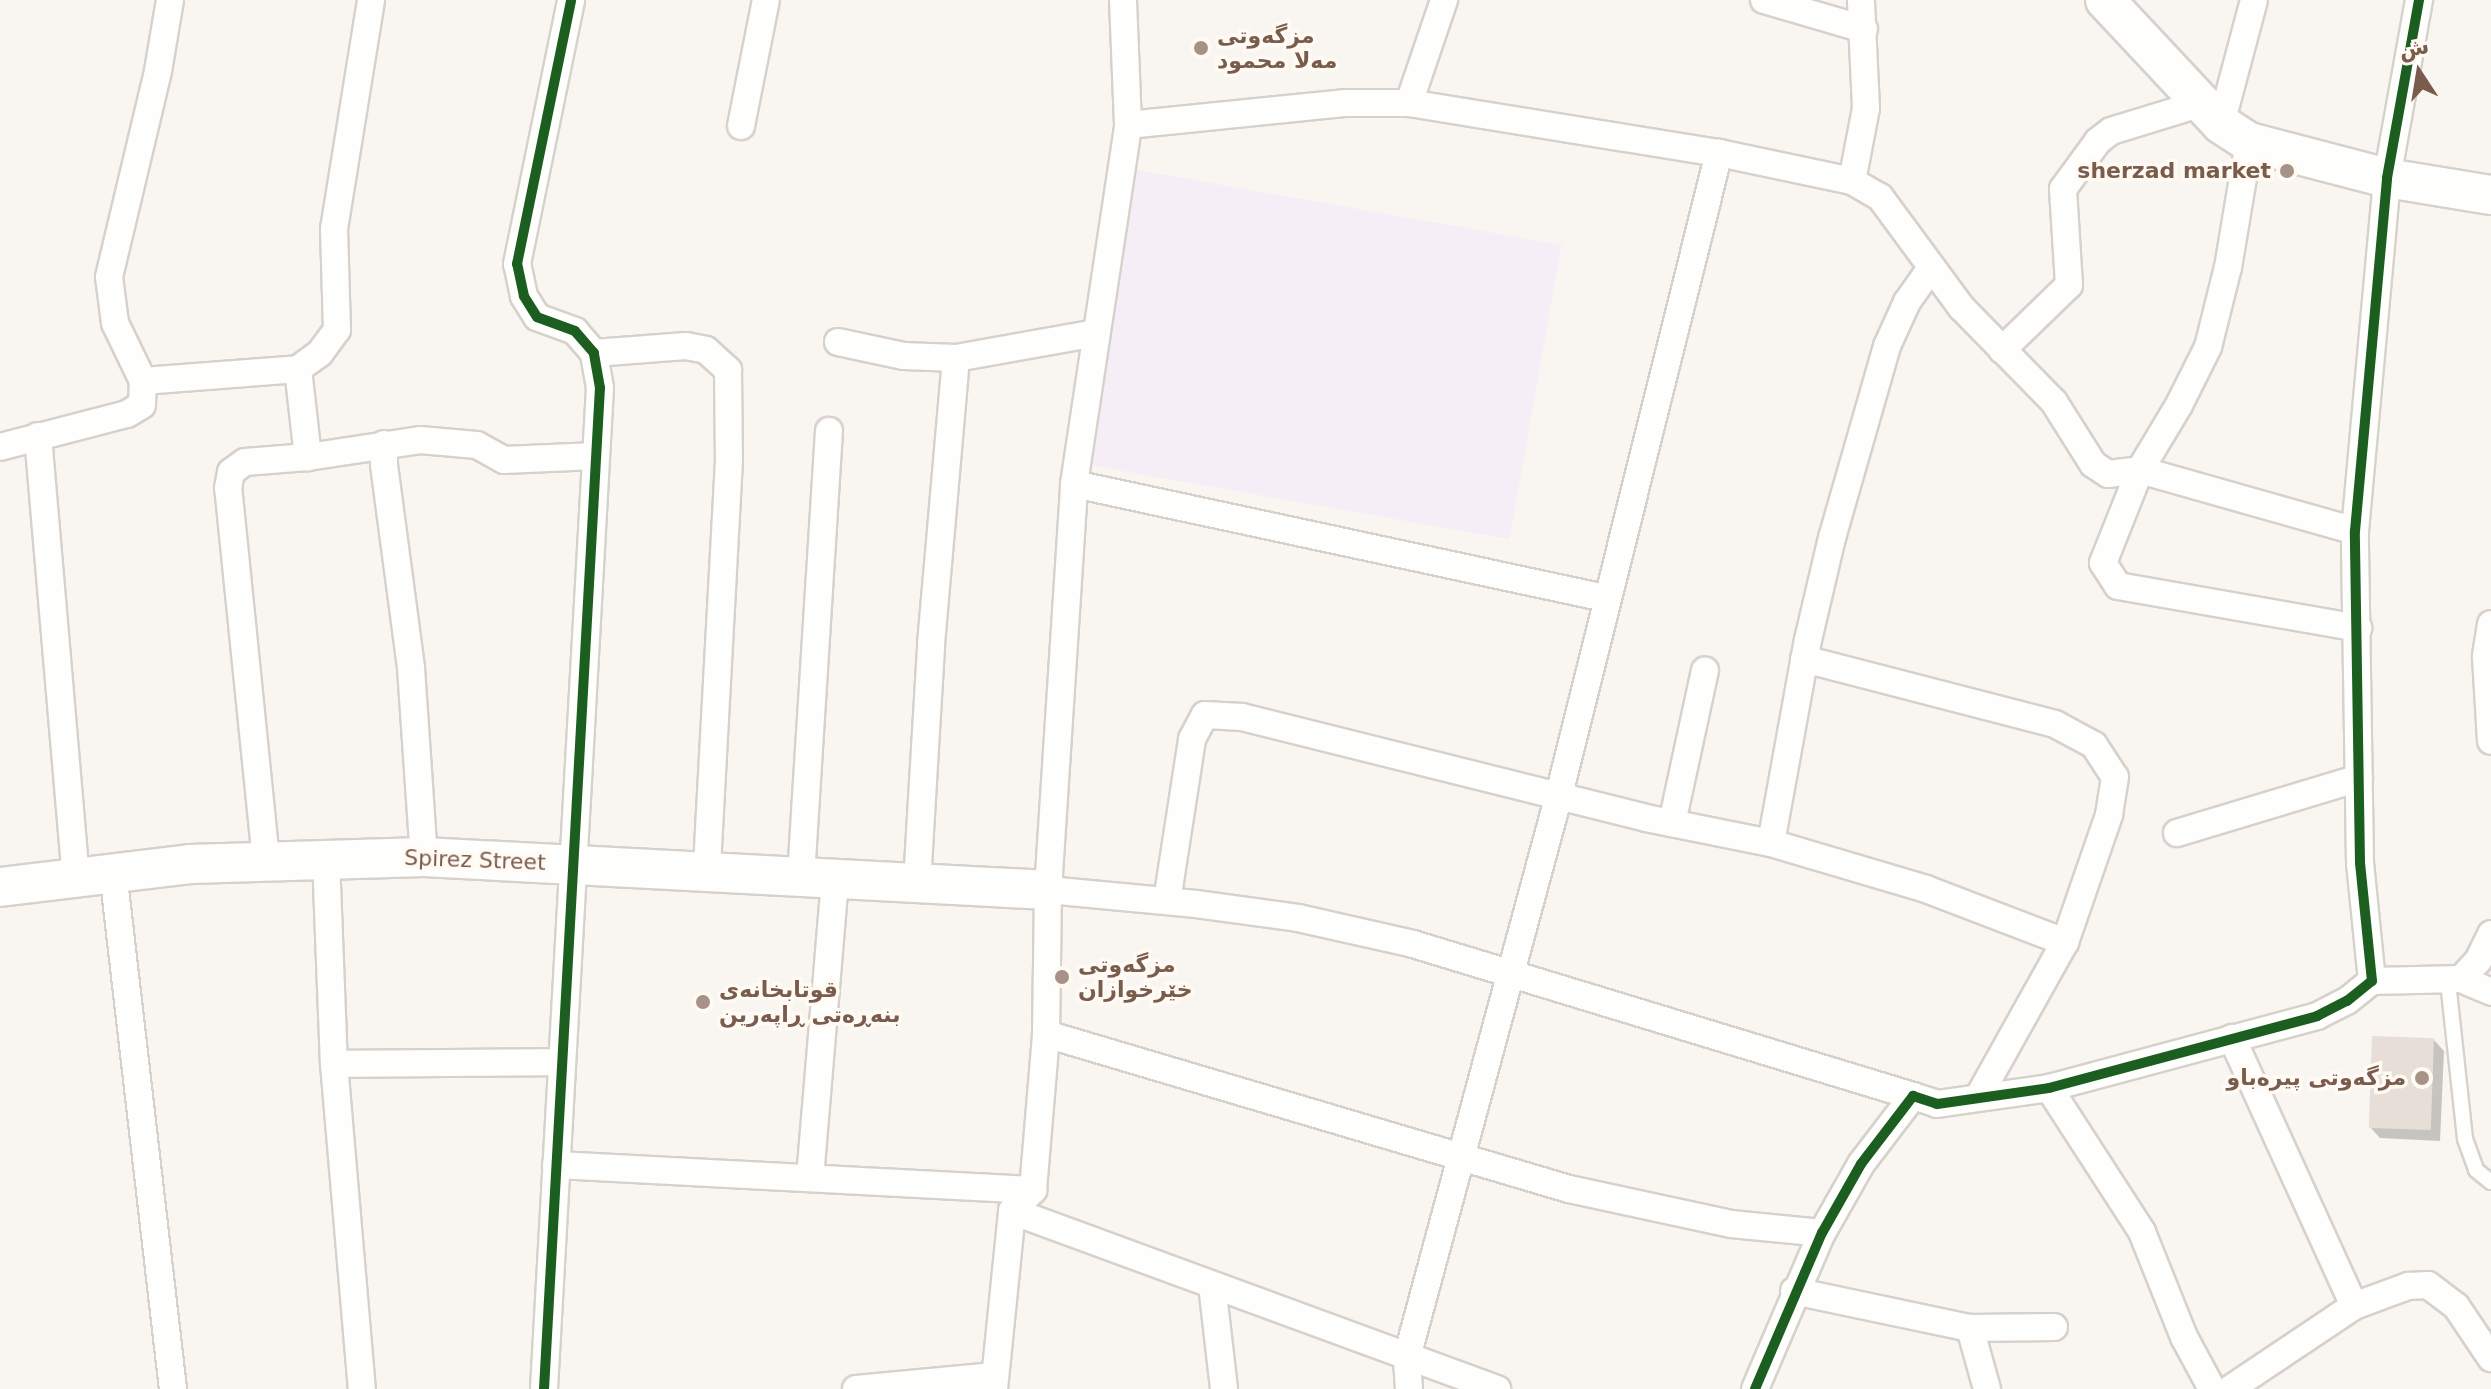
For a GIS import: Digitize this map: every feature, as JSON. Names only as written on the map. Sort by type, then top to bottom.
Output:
[{"type":"main road","points":[[2105,0],[2224,123],[2387,178],[2491,195]]},
{"type":"main road","name":"Spirez Street","points":[[0,887],[95,874],[266,860],[424,857],[1048,890]]},
{"type":"street","points":[[0,447],[127,414],[142,405],[143,381],[115,323],[109,277],[158,71],[170,0]]},
{"type":"street","points":[[143,381],[298,369],[320,353],[337,330],[334,229],[371,0]]},
{"type":"street","points":[[544,1389],[600,388],[594,353],[575,331],[537,317],[524,296],[517,264],[571,0]]},
{"type":"street","points":[[741,126],[766,0]]},
{"type":"street","points":[[856,1389],[994,1383],[1012,1211],[1033,1190],[1046,1034],[1048,890],[1074,484],[1128,125],[1123,0]]},
{"type":"street","points":[[1409,103],[1444,0]]},
{"type":"street","points":[[1764,0],[1864,29]]},
{"type":"street","points":[[1852,181],[1866,108],[1861,0]]},
{"type":"street","points":[[2254,0],[2224,123],[2228,267],[2208,347],[2179,405],[2140,470],[2103,563],[2118,586],[2358,628]]},
{"type":"street","points":[[2372,981],[2360,863],[2355,531],[2387,178],[2419,0]]},
{"type":"street","points":[[1128,125],[1344,103],[1409,103],[1719,153],[1852,181],[1880,197],[1961,307],[2054,402],[2093,464],[2108,474],[2140,470],[2355,531]]},
{"type":"street","points":[[2002,350],[2069,285],[2063,189],[2098,141],[2111,131],[2224,123]]},
{"type":"street","points":[[1409,1389],[1407,1357],[1559,795],[1605,598],[1719,153]]},
{"type":"street","points":[[1771,843],[1804,659],[1832,538],[1887,346],[1907,302],[1931,268]]},
{"type":"street","points":[[838,342],[904,356],[956,358],[1097,333]]},
{"type":"street","points":[[594,353],[686,346],[706,350],[728,370],[729,460],[707,871]]},
{"type":"street","points":[[917,883],[931,644],[956,358]]},
{"type":"street","points":[[298,369],[308,457]]},
{"type":"street","points":[[810,1178],[829,431]]},
{"type":"street","points":[[38,436],[95,874],[173,1389]]},
{"type":"street","points":[[266,860],[228,488],[231,472],[245,462],[308,457],[384,444],[444,441],[477,445],[504,460],[596,456]]},
{"type":"street","points":[[384,444],[384,465],[411,668],[424,857]]},
{"type":"street","points":[[1074,484],[1605,598]]},
{"type":"street","points":[[2491,624],[2486,657],[2491,741]]},
{"type":"street","points":[[1804,659],[2055,724],[2094,745],[2115,777],[2109,815],[2065,942],[1979,1096]]},
{"type":"street","points":[[1672,823],[1705,671]]},
{"type":"street","points":[[1167,901],[1192,739],[1205,715],[1242,717],[1672,823],[1771,843],[1926,889],[2065,942]]},
{"type":"street","points":[[2177,833],[2359,778]]},
{"type":"street","points":[[326,858],[334,1064],[362,1389]]},
{"type":"street","points":[[1048,890],[1298,918],[1413,944],[1937,1104],[2049,1088],[2317,1016],[2347,1001],[2372,981],[2455,981],[2491,992]]},
{"type":"street","points":[[2455,981],[2478,961],[2491,934]]},
{"type":"street","points":[[1046,1034],[1464,1155],[1569,1189],[1702,1218],[1822,1233]]},
{"type":"street","points":[[2232,1038],[2354,1306]]},
{"type":"street","points":[[334,1064],[561,1062]]},
{"type":"street","points":[[2049,1088],[2142,1232],[2184,1337],[2212,1389]]},
{"type":"street","points":[[1755,1389],[1794,1291],[1822,1233],[1861,1164],[1913,1096]]},
{"type":"street","points":[[556,1165],[1033,1190]]},
{"type":"street","points":[[1012,1211],[1497,1389]]},
{"type":"street","points":[[1212,1285],[1224,1389]]},
{"type":"street","points":[[2230,1389],[2354,1306],[2408,1286],[2428,1285],[2456,1306],[2491,1358]]},
{"type":"street","points":[[1794,1291],[1970,1328],[2054,1327]]},
{"type":"street","points":[[1970,1328],[1987,1389]]},
{"type":"lane","points":[[2455,981],[2465,1139],[2476,1170],[2491,1182]]},
{"type":"shaded area","points":[[1137,170],[1561,245],[1510,539],[1085,464]]},
{"type":"building","points":[[2372,1036],[2434,1038],[2431,1130],[2369,1128]]},
{"type":"cycle path","points":[[544,1389],[600,388],[594,353],[575,331],[537,317],[524,296],[517,264],[571,0]]},
{"type":"cycle path","points":[[1755,1389],[1822,1233],[1861,1164],[1913,1096],[1937,1104],[2049,1088],[2317,1016],[2347,1001],[2372,981],[2360,863],[2355,531],[2387,178],[2419,0]]},
{"type":"place","name":"مزگه‌وتی مه‌لا محمود","points":[[1201,48]]},
{"type":"place","name":"sherzad market","points":[[2287,171]]},
{"type":"place","name":"مزگەوتی خێرخوازان","points":[[1062,977]]},
{"type":"place","name":"قوتابخانەی بنەڕەتی ڕاپەرین","points":[[703,1002]]},
{"type":"place","name":"مزگەوتی پیرەباو","points":[[2422,1078]]}]
